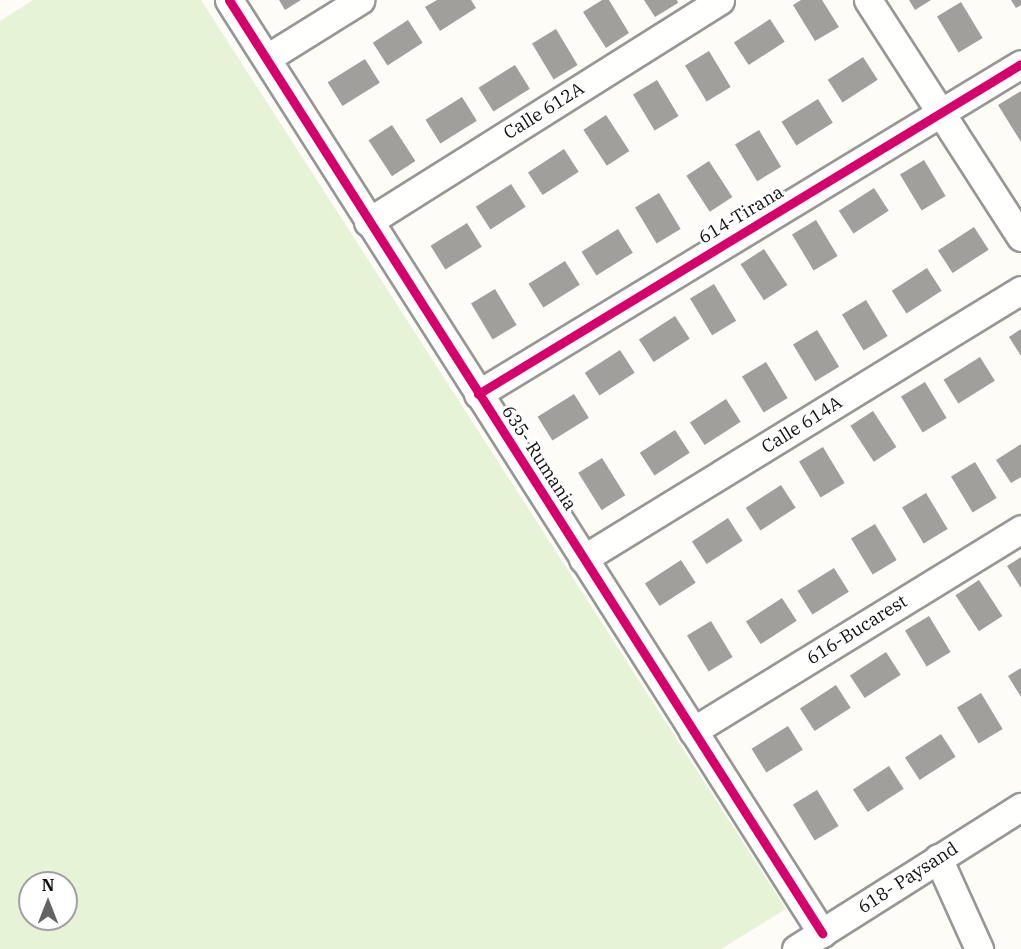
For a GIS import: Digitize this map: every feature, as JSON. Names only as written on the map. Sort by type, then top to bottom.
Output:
[{"type":"street","name":"635- Rumania","points":[[229,0],[822,933]]},
{"type":"street","points":[[267,58],[360,0]]},
{"type":"street","name":"Calle 612A","points":[[368,222],[720,0]]},
{"type":"street","points":[[868,0],[1021,237]]},
{"type":"street","name":"614-Tirana","points":[[478,394],[1021,64]]},
{"type":"street","name":"Calle 614A","points":[[584,559],[1021,290]]},
{"type":"street","name":"616-Bucarest","points":[[693,731],[1021,529]]},
{"type":"street","name":"618- Paysand","points":[[796,949],[1021,807]]},
{"type":"street","points":[[938,858],[979,949]]},
{"type":"green space","points":[[33,0],[201,0],[786,909],[721,949],[0,949],[0,21]]},
{"type":"building","points":[[279,0],[301,0],[285,10]]},
{"type":"building","points":[[437,0],[471,0],[476,8],[440,31],[425,7]]},
{"type":"building","points":[[602,0],[609,0],[629,33],[606,48],[583,12]]},
{"type":"building","points":[[644,0],[677,0],[678,3],[655,17]]},
{"type":"building","points":[[801,0],[822,0],[839,27],[815,41],[793,5]]},
{"type":"building","points":[[909,0],[931,0],[915,10]]},
{"type":"building","points":[[1011,0],[1021,0],[1021,5],[1016,8]]},
{"type":"building","points":[[961,2],[983,38],[959,52],[937,16]]},
{"type":"building","points":[[770,19],[785,42],[749,65],[734,42]]},
{"type":"building","points":[[408,20],[423,43],[387,66],[373,43]]},
{"type":"building","points":[[556,29],[578,65],[554,79],[532,43]]},
{"type":"building","points":[[709,51],[731,87],[707,101],[685,65]]},
{"type":"building","points":[[863,57],[878,80],[842,103],[828,80]]},
{"type":"building","points":[[365,59],[380,83],[343,106],[328,82]]},
{"type":"building","points":[[515,65],[530,89],[493,112],[479,88]]},
{"type":"building","points":[[657,80],[679,116],[655,130],[633,94]]},
{"type":"building","points":[[1021,91],[1021,142],[998,105]]},
{"type":"building","points":[[462,97],[477,121],[440,144],[426,120]]},
{"type":"building","points":[[818,99],[833,123],[796,146],[782,122]]},
{"type":"building","points":[[606,115],[629,151],[607,166],[583,130]]},
{"type":"building","points":[[392,125],[415,161],[392,176],[369,140]]},
{"type":"building","points":[[759,130],[781,167],[757,181],[735,144]]},
{"type":"building","points":[[564,149],[579,172],[543,195],[528,172]]},
{"type":"building","points":[[924,160],[946,196],[922,210],[900,174]]},
{"type":"building","points":[[709,161],[732,197],[710,212],[686,176]]},
{"type":"building","points":[[511,184],[526,207],[490,230],[476,207]]},
{"type":"building","points":[[874,188],[889,211],[853,234],[839,211]]},
{"type":"building","points":[[659,193],[681,229],[657,243],[635,207]]},
{"type":"building","points":[[816,220],[838,256],[814,270],[792,234]]},
{"type":"building","points":[[467,223],[482,247],[445,270],[431,246]]},
{"type":"building","points":[[974,227],[989,250],[953,273],[938,250]]},
{"type":"building","points":[[618,229],[633,253],[596,276],[582,252]]},
{"type":"building","points":[[764,249],[787,285],[764,300],[741,264]]},
{"type":"building","points":[[565,261],[580,285],[543,308],[529,284]]},
{"type":"building","points":[[927,268],[942,291],[906,314],[892,291]]},
{"type":"building","points":[[714,284],[736,321],[712,335],[690,298]]},
{"type":"building","points":[[495,289],[517,325],[493,339],[471,303]]},
{"type":"building","points":[[866,300],[888,336],[864,350],[842,314]]},
{"type":"building","points":[[675,316],[690,339],[654,362],[639,339]]},
{"type":"building","points":[[1021,329],[1021,356],[1009,337]]},
{"type":"building","points":[[817,330],[839,367],[815,381],[793,344]]},
{"type":"building","points":[[620,350],[635,373],[599,396],[585,373]]},
{"type":"building","points":[[980,357],[995,381],[958,404],[944,380]]},
{"type":"building","points":[[766,362],[788,398],[764,412],[742,376]]},
{"type":"building","points":[[925,382],[947,418],[923,432],[901,396]]},
{"type":"building","points":[[574,394],[589,418],[552,441],[538,417]]},
{"type":"building","points":[[726,399],[741,422],[705,445],[690,422]]},
{"type":"building","points":[[873,411],[896,447],[874,462],[850,426]]},
{"type":"building","points":[[675,430],[690,453],[654,476],[640,453]]},
{"type":"building","points":[[1021,444],[1021,477],[1011,483],[996,460]]},
{"type":"building","points":[[823,447],[845,483],[821,497],[799,461]]},
{"type":"building","points":[[602,458],[625,495],[602,510],[578,473]]},
{"type":"building","points":[[975,462],[997,498],[973,512],[951,476]]},
{"type":"building","points":[[781,485],[796,508],[760,531],[746,508]]},
{"type":"building","points":[[926,493],[948,529],[924,543],[902,507]]},
{"type":"building","points":[[728,518],[743,541],[707,564],[692,541]]},
{"type":"building","points":[[875,524],[897,560],[873,574],[851,538]]},
{"type":"building","points":[[1021,557],[1021,588],[1007,566]]},
{"type":"building","points":[[681,560],[696,583],[660,606],[645,583]]},
{"type":"building","points":[[834,568],[849,592],[812,615],[798,591]]},
{"type":"building","points":[[979,580],[1002,616],[979,631],[956,595]]},
{"type":"building","points":[[782,598],[797,621],[761,644],[746,621]]},
{"type":"building","points":[[929,616],[951,652],[927,666],[905,630]]},
{"type":"building","points":[[711,621],[733,657],[709,671],[687,635]]},
{"type":"building","points":[[886,652],[901,675],[865,698],[850,675]]},
{"type":"building","points":[[1021,668],[1021,697],[1008,676]]},
{"type":"building","points":[[836,685],[851,708],[815,731],[800,708]]},
{"type":"building","points":[[981,693],[1003,729],[979,743],[957,707]]},
{"type":"building","points":[[788,726],[803,750],[766,773],[752,749]]},
{"type":"building","points":[[941,734],[956,757],[920,780],[905,757]]},
{"type":"building","points":[[889,766],[904,789],[868,812],[853,789]]},
{"type":"building","points":[[817,790],[839,826],[815,840],[793,804]]},
{"type":"cycle path","points":[[229,0],[822,933]]},
{"type":"cycle path","points":[[478,394],[1021,64]]}]
